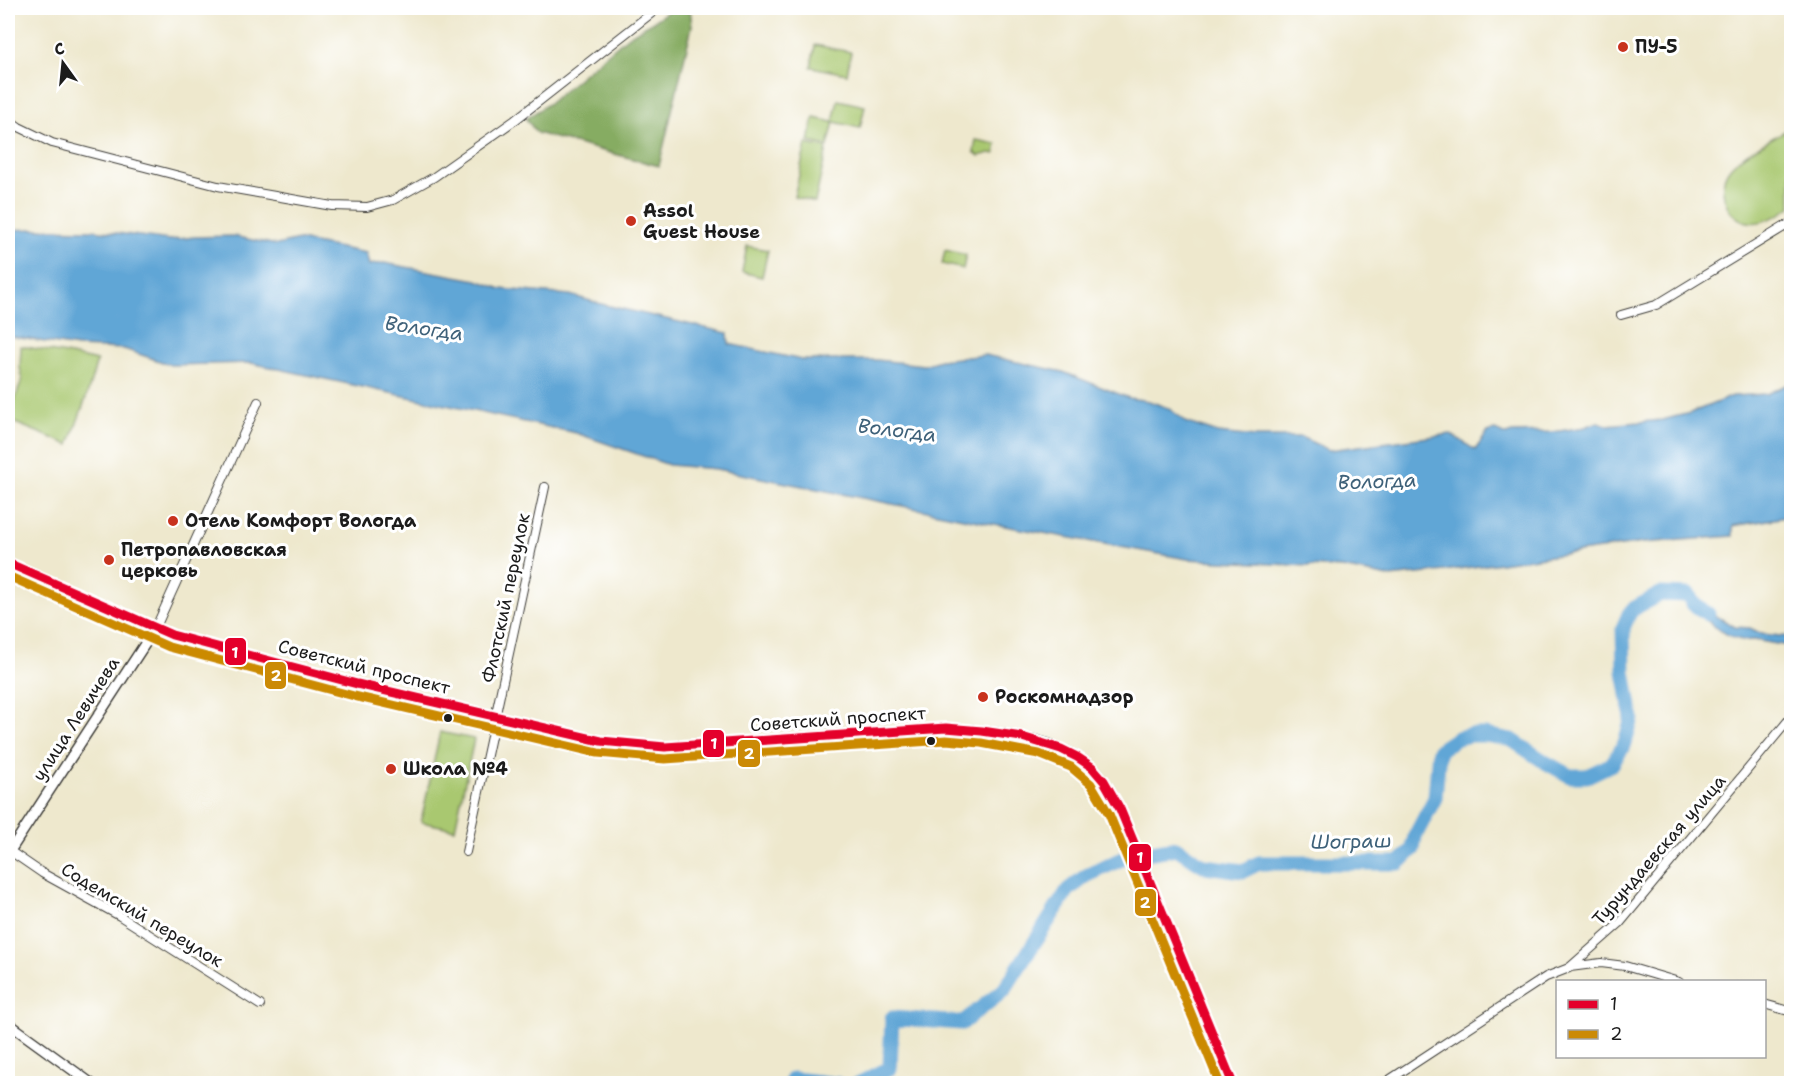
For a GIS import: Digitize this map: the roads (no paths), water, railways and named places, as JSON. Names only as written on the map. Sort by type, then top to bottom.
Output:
[{"type":"street","points":[[8,119],[18,127],[52,143],[218,186],[332,206],[367,207],[393,200],[434,177],[515,120],[658,8]]},
{"type":"street","points":[[1621,315],[1656,305],[1791,222]]},
{"type":"street","name":"улица Левичева","points":[[9,852],[156,627],[258,402]]},
{"type":"street","name":"Флотский переулок","points":[[466,852],[545,487]]},
{"type":"street","name":"Советский проспект","points":[[8,563],[172,635],[357,684],[601,741],[665,747],[940,728],[986,730],[1033,740],[1075,756],[1091,766],[1111,791],[1150,879],[1185,970],[1233,1083]]},
{"type":"street","name":"Турундаевская улица","points":[[1383,1083],[1546,977],[1569,968],[1620,923],[1791,716]]},
{"type":"street","name":"Содемский переулок","points":[[9,852],[120,916],[260,1005]]},
{"type":"street","points":[[1569,968],[1601,963],[1625,966],[1675,980]]},
{"type":"street","points":[[1766,1005],[1791,1012]]},
{"type":"street","points":[[8,1023],[93,1083]]},
{"type":"water","name":"Вологда","points":[[8,230],[94,230],[170,240],[233,236],[277,245],[299,240],[366,253],[369,265],[384,263],[477,280],[501,289],[570,295],[728,333],[729,344],[802,360],[877,360],[924,365],[940,360],[985,355],[1063,372],[1129,398],[1149,401],[1168,408],[1188,423],[1218,433],[1255,437],[1301,437],[1329,450],[1451,434],[1475,450],[1488,432],[1495,430],[1506,435],[1553,432],[1585,427],[1598,422],[1607,425],[1662,420],[1690,413],[1733,396],[1766,394],[1791,383],[1791,516],[1733,526],[1733,536],[1643,543],[1389,577],[1342,568],[1187,559],[988,523],[716,469],[669,465],[576,433],[251,363],[171,365],[124,349],[77,347],[8,336]]},
{"type":"water","points":[[1693,604],[1735,627],[1750,628],[1762,634],[1791,637],[1791,646],[1743,640],[1727,634],[1702,616]]},
{"type":"waterway","name":"Шограш","points":[[858,1084],[890,1068],[892,1018],[962,1023],[1004,990],[1068,890],[1086,876],[1128,856],[1176,848],[1205,866],[1243,871],[1259,863],[1399,863],[1413,849],[1415,836],[1435,798],[1439,750],[1457,738],[1485,735],[1512,740],[1570,776],[1587,776],[1612,764],[1625,743],[1632,718],[1624,671],[1623,628],[1629,614],[1633,609],[1660,594],[1689,595],[1693,604],[1708,614]]},
{"type":"waterway","name":"Шограш","points":[[790,1084],[793,1079],[837,1084]]},
{"type":"place","name":"ПУ-5","points":[[1623,47]]},
{"type":"place","name":"Assol Guest House","points":[[631,221]]},
{"type":"place","name":"Отель Комфорт Вологда","points":[[173,521]]},
{"type":"place","name":"Петропавловская церковь","points":[[109,560]]},
{"type":"place","name":"Роскомнадзор","points":[[983,697]]},
{"type":"place","name":"Школа №4","points":[[391,769]]}]
